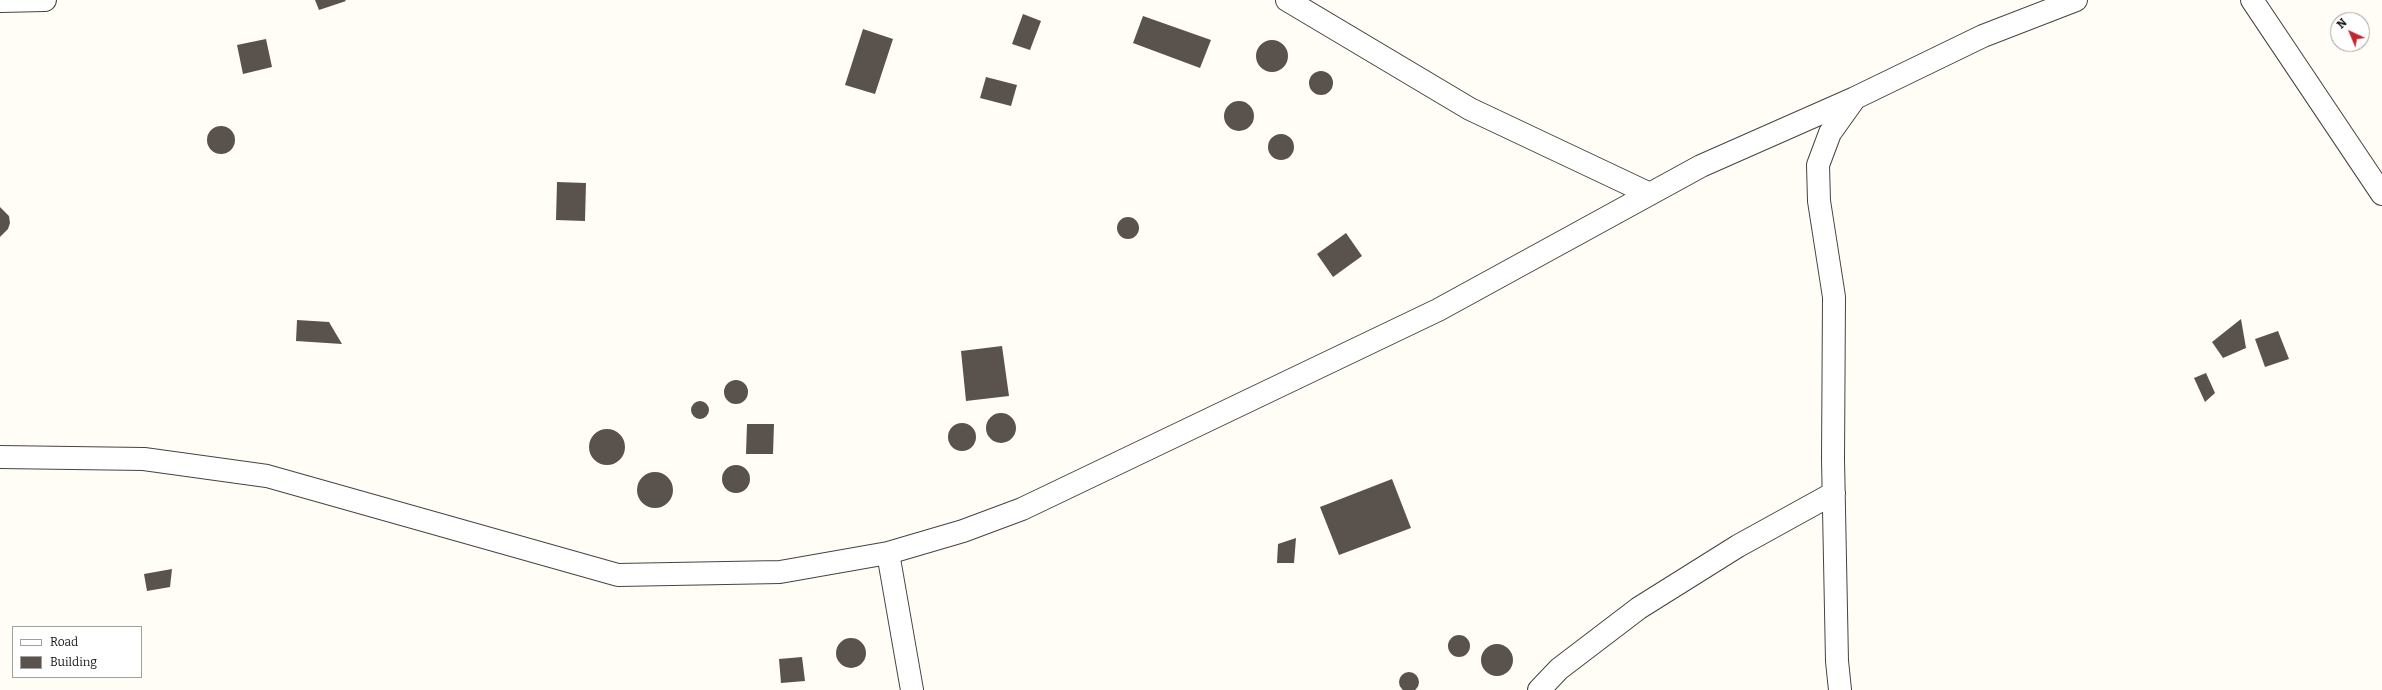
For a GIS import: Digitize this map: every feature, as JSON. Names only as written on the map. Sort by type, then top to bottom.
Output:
[{"type":"street","points":[[0,1],[45,0]]},
{"type":"street","points":[[1287,0],[1470,109],[1650,194]]},
{"type":"street","points":[[0,457],[144,459],[267,476],[618,575],[780,572],[888,553],[963,531],[1022,509],[1438,310],[1701,166],[1855,98],[1983,36],[2076,0]]},
{"type":"street","points":[[2252,0],[2382,194]]},
{"type":"street","points":[[1840,690],[1834,493],[1834,297],[1819,201],[1818,165],[1830,133],[1855,98]]},
{"type":"street","points":[[1539,690],[1559,669],[1639,608],[1738,546],[1834,493]]},
{"type":"street","points":[[888,553],[912,690]]},
{"type":"building","points":[[315,0],[345,0],[346,1],[319,10]]},
{"type":"building","points":[[1023,14],[1041,21],[1030,50],[1012,44]]},
{"type":"building","points":[[1143,16],[1211,40],[1200,68],[1133,43]]},
{"type":"building","points":[[863,29],[893,39],[875,94],[845,85]]},
{"type":"building","points":[[266,39],[272,67],[243,74],[237,45]]},
{"type":"building","points":[[1269,40],[1275,40],[1285,47],[1288,56],[1287,62],[1281,69],[1275,72],[1269,72],[1259,65],[1256,59],[1256,53],[1263,43]]},
{"type":"building","points":[[1321,71],[1329,75],[1333,83],[1329,91],[1321,95],[1313,91],[1309,83],[1313,75]]},
{"type":"building","points":[[986,77],[1017,85],[1011,106],[980,98]]},
{"type":"building","points":[[1239,101],[1245,102],[1253,110],[1253,122],[1245,130],[1239,131],[1233,130],[1225,122],[1224,116],[1225,110],[1233,102]]},
{"type":"building","points":[[221,126],[231,130],[235,140],[231,150],[221,154],[211,150],[207,140],[211,130]]},
{"type":"building","points":[[1281,134],[1290,138],[1294,147],[1290,156],[1281,160],[1272,156],[1268,147],[1272,138]]},
{"type":"building","points":[[557,182],[586,183],[585,221],[556,220]]},
{"type":"building","points":[[0,207],[9,216],[10,223],[8,229],[0,237]]},
{"type":"building","points":[[1128,217],[1136,220],[1139,228],[1136,236],[1128,239],[1120,236],[1117,228],[1120,220]]},
{"type":"building","points":[[1346,233],[1362,256],[1333,277],[1317,254]]},
{"type":"building","points":[[2241,319],[2246,348],[2223,358],[2212,342]]},
{"type":"building","points":[[297,320],[329,322],[342,344],[296,341]]},
{"type":"building","points":[[2278,331],[2289,359],[2265,367],[2255,339]]},
{"type":"building","points":[[1002,346],[1009,396],[966,401],[961,351]]},
{"type":"building","points":[[2206,373],[2215,393],[2205,402],[2194,378]]},
{"type":"building","points":[[736,380],[745,383],[748,392],[745,401],[736,404],[727,401],[724,392],[727,383]]},
{"type":"building","points":[[696,401],[704,401],[709,406],[707,417],[704,419],[696,419],[691,414],[691,406]]},
{"type":"building","points":[[1001,413],[1012,417],[1016,428],[1012,439],[1001,443],[990,439],[986,428],[990,417]]},
{"type":"building","points":[[962,423],[972,427],[976,437],[972,447],[962,451],[952,447],[948,437],[952,427]]},
{"type":"building","points":[[747,424],[774,424],[773,454],[746,454]]},
{"type":"building","points":[[611,429],[620,434],[624,440],[624,454],[620,460],[611,465],[603,465],[594,460],[590,454],[589,443],[594,434],[600,430]]},
{"type":"building","points":[[736,465],[746,469],[750,479],[746,489],[736,493],[726,489],[722,479],[726,469]]},
{"type":"building","points":[[655,472],[668,477],[673,490],[668,503],[655,508],[642,503],[637,490],[642,477]]},
{"type":"building","points":[[1392,479],[1411,528],[1339,555],[1320,507]]},
{"type":"building","points":[[1296,538],[1294,563],[1277,563],[1278,544]]},
{"type":"building","points":[[172,569],[170,587],[147,591],[144,574]]},
{"type":"building","points":[[1459,635],[1467,638],[1470,646],[1467,654],[1459,657],[1451,654],[1448,646],[1451,638]]},
{"type":"building","points":[[851,638],[857,639],[865,647],[865,659],[857,667],[851,668],[845,667],[837,659],[836,653],[837,647],[845,639]]},
{"type":"building","points":[[1497,644],[1503,645],[1510,651],[1513,660],[1512,666],[1506,673],[1497,676],[1491,675],[1484,669],[1481,660],[1482,654],[1488,647]]},
{"type":"building","points":[[802,657],[805,681],[781,683],[779,659]]},
{"type":"building","points":[[1405,672],[1413,672],[1419,678],[1419,686],[1414,691],[1404,691],[1399,686],[1399,678]]}]
